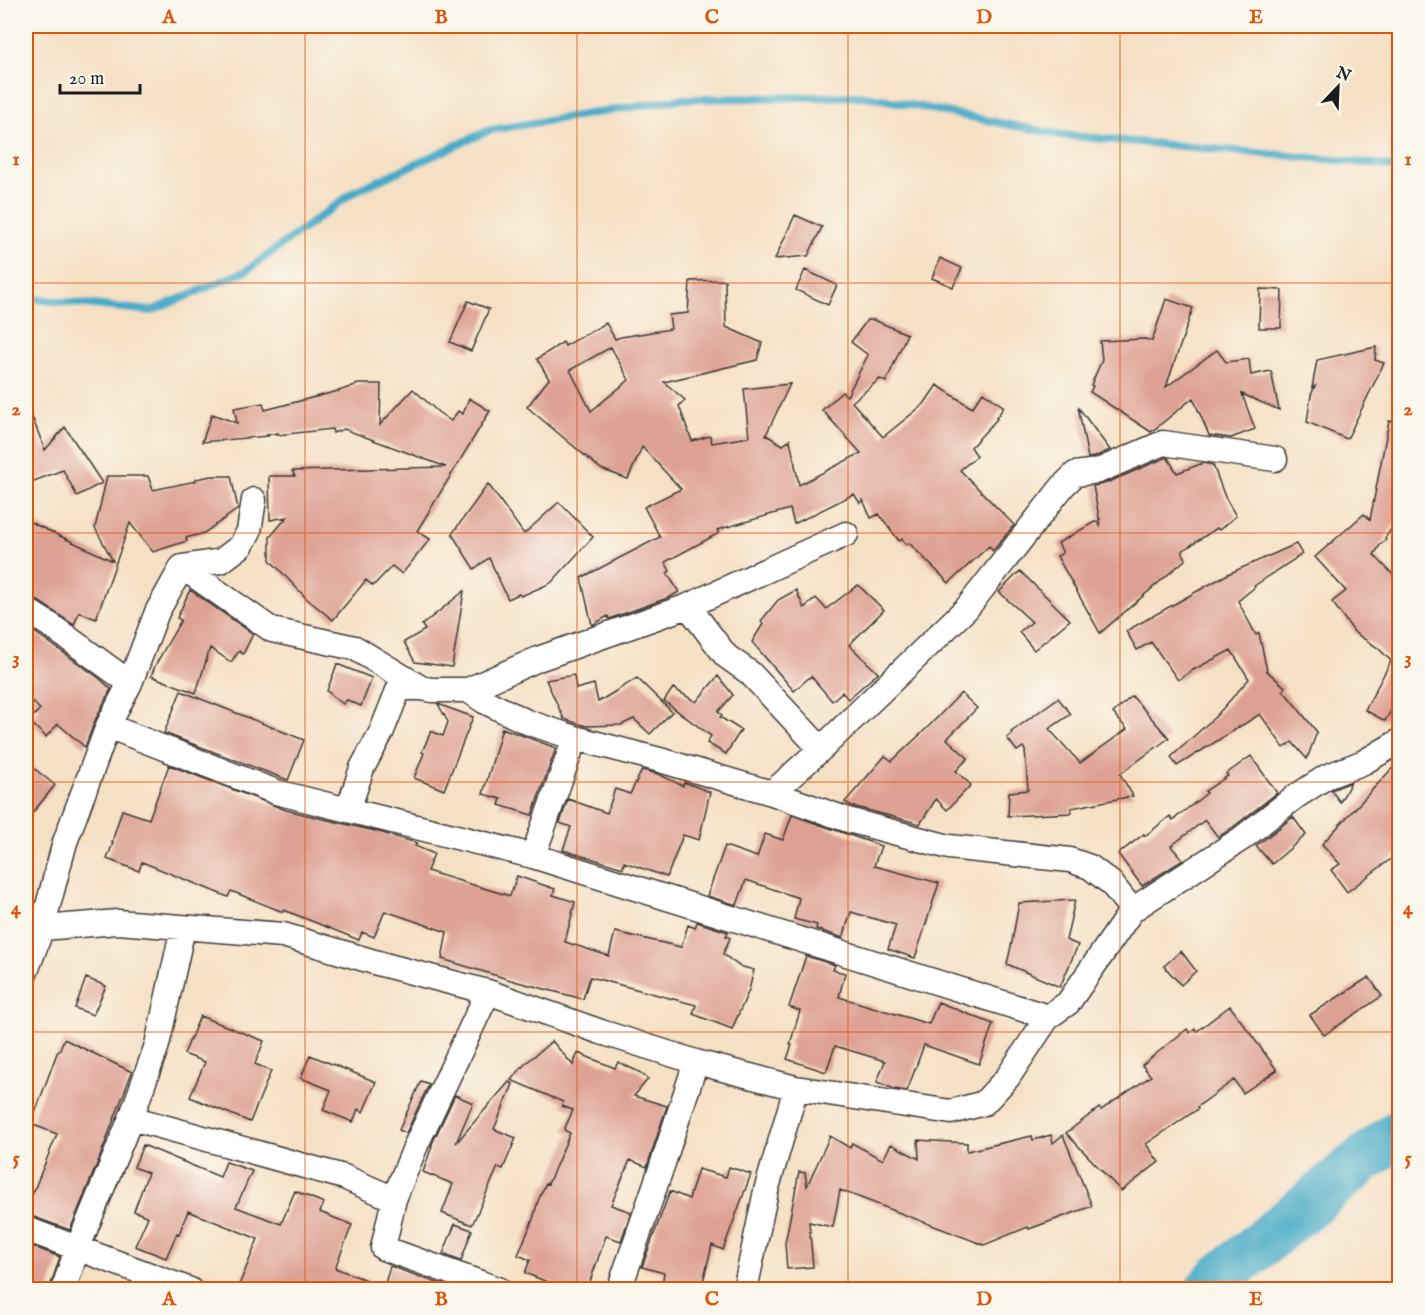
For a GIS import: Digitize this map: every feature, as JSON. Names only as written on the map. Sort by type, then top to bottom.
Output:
[{"type":"street","points":[[772,793],[821,749],[967,608],[1063,486],[1075,474],[1098,471],[1163,443],[1275,459]]},
{"type":"street","points":[[182,567],[221,561],[241,546],[249,531],[254,500]]},
{"type":"street","points":[[348,810],[362,768],[381,733],[399,688],[468,690],[538,659],[688,606],[846,534]]},
{"type":"street","points":[[26,971],[34,924],[108,726],[130,683],[157,612],[182,567]]},
{"type":"street","points":[[182,567],[272,630],[355,648],[421,688]]},
{"type":"street","points":[[688,606],[726,656],[750,673],[821,749]]},
{"type":"street","points":[[26,610],[130,683]]},
{"type":"street","points":[[468,690],[527,722],[575,738],[772,793],[848,820],[949,847],[1080,863],[1090,867],[1111,883],[1132,910]]},
{"type":"street","points":[[108,726],[276,792],[533,856],[1048,1017]]},
{"type":"street","points":[[533,856],[575,738]]},
{"type":"street","points":[[34,924],[117,922],[283,936],[488,992],[696,1062],[796,1088],[951,1112],[984,1103],[1008,1077],[1048,1017],[1068,1003],[1132,910],[1240,839],[1295,797],[1326,777],[1364,762],[1400,741]]},
{"type":"street","points":[[63,1290],[157,1046],[183,928]]},
{"type":"street","points":[[488,992],[416,1145],[394,1198],[383,1248],[500,1290]]},
{"type":"street","points":[[619,1290],[696,1062]]},
{"type":"street","points":[[745,1290],[766,1191],[796,1088]]},
{"type":"street","points":[[131,1118],[344,1177],[394,1198]]},
{"type":"street","points":[[26,1229],[190,1290]]},
{"type":"building","points":[[795,215],[822,227],[808,256],[775,259]]},
{"type":"building","points":[[940,258],[962,268],[953,287],[932,278]]},
{"type":"building","points":[[805,270],[837,285],[828,305],[796,290]]},
{"type":"building","points":[[725,280],[726,327],[762,343],[757,360],[664,382],[685,400],[679,406],[692,441],[710,436],[712,443],[749,437],[744,389],[790,384],[766,435],[783,445],[790,440],[799,485],[861,453],[822,410],[842,392],[847,396],[868,355],[851,342],[867,320],[874,320],[907,334],[886,382],[880,379],[852,402],[883,437],[924,404],[937,385],[972,408],[983,392],[1004,407],[997,419],[971,447],[977,456],[960,470],[1014,525],[993,551],[989,546],[949,583],[909,543],[906,545],[902,539],[899,541],[879,514],[871,518],[863,500],[860,503],[854,494],[794,524],[790,509],[717,530],[719,533],[665,562],[670,571],[667,573],[679,592],[609,619],[608,616],[592,625],[581,578],[660,537],[644,507],[681,489],[642,447],[628,479],[601,469],[527,407],[549,379],[537,359],[563,342],[565,346],[606,323],[615,339],[671,329],[669,315],[688,313],[690,281]],"holes":[[[611,347],[629,380],[591,411],[570,370]]]},
{"type":"building","points":[[1260,289],[1282,290],[1281,328],[1259,328]]},
{"type":"building","points":[[1166,299],[1193,308],[1166,387],[1217,350],[1226,362],[1249,359],[1251,375],[1271,371],[1279,410],[1242,394],[1255,429],[1231,438],[1209,435],[1193,398],[1151,432],[1090,392],[1102,360],[1100,341],[1145,339],[1152,341]]},
{"type":"building","points":[[468,301],[489,309],[471,351],[450,342]]},
{"type":"building","points":[[1376,347],[1375,360],[1384,363],[1347,439],[1307,422],[1311,395],[1315,386],[1312,388],[1317,360]]},
{"type":"building","points":[[358,384],[381,384],[380,425],[413,389],[451,421],[458,411],[463,414],[469,398],[490,411],[417,531],[430,539],[402,574],[392,566],[373,586],[366,580],[333,620],[307,599],[270,560],[270,537],[287,517],[270,520],[269,476],[295,476],[292,471],[446,467],[344,429],[333,433],[332,429],[202,442],[212,414],[237,423],[234,408],[263,403],[265,410]]},
{"type":"building","points":[[26,404],[45,450],[65,427],[102,483],[77,496],[63,470],[26,484]]},
{"type":"building","points":[[1078,407],[1110,450],[1088,458]]},
{"type":"building","points":[[1389,421],[1400,422],[1400,516],[1374,555],[1400,582],[1400,694],[1385,721],[1365,710],[1391,661],[1378,648],[1355,633],[1332,602],[1346,591],[1315,557],[1364,514],[1370,520]]},
{"type":"building","points":[[1168,458],[1177,473],[1203,463],[1213,465],[1225,497],[1236,516],[1219,530],[1217,528],[1182,551],[1186,559],[1100,633],[1057,556],[1063,553],[1058,543],[1096,521],[1100,526],[1093,486],[1104,484]]},
{"type":"building","points":[[107,476],[148,476],[153,490],[211,476],[231,476],[238,509],[204,533],[153,552],[130,523],[96,619],[79,612],[74,625],[34,598],[26,596],[26,520],[113,561],[95,528]]},
{"type":"building","points":[[488,484],[524,534],[559,502],[593,537],[551,583],[508,599],[489,558],[474,569],[452,534]]},
{"type":"building","points":[[1296,544],[1302,554],[1254,586],[1238,601],[1256,635],[1259,633],[1267,671],[1285,687],[1283,690],[1317,732],[1307,759],[1292,742],[1284,748],[1260,714],[1177,766],[1171,757],[1216,716],[1249,679],[1231,650],[1178,680],[1151,642],[1137,650],[1126,631],[1228,574]]},
{"type":"building","points":[[1020,571],[1070,620],[1034,650],[1019,632],[1032,622],[999,592]]},
{"type":"building","points":[[858,585],[884,610],[849,645],[878,673],[848,699],[842,692],[832,701],[811,676],[794,691],[752,642],[763,624],[761,621],[778,600],[796,590],[804,608],[816,598],[826,609]]},
{"type":"building","points":[[190,590],[253,634],[243,654],[239,651],[231,662],[210,648],[196,693],[151,676],[181,620],[177,618]]},
{"type":"building","points":[[464,591],[452,667],[415,662],[404,642],[425,630],[422,625]]},
{"type":"building","points":[[26,626],[111,689],[95,720],[85,747],[58,724],[46,737],[29,721],[40,709],[26,696]]},
{"type":"building","points":[[337,664],[372,678],[361,706],[347,700],[343,704],[327,691]]},
{"type":"building","points":[[574,675],[576,689],[594,684],[598,702],[637,678],[672,712],[650,734],[634,719],[621,725],[586,726],[564,719],[546,680]]},
{"type":"building","points":[[718,676],[733,695],[718,712],[722,715],[720,717],[741,730],[726,754],[707,743],[711,736],[664,701],[673,688],[696,702]]},
{"type":"building","points":[[181,691],[304,740],[288,780],[164,733]]},
{"type":"building","points":[[961,693],[977,708],[947,739],[968,758],[956,771],[971,785],[947,810],[936,799],[920,824],[852,806],[845,802],[885,756],[892,761]]},
{"type":"building","points":[[1132,696],[1169,738],[1120,774],[1133,796],[1071,808],[1072,813],[1008,816],[1009,792],[1028,790],[1025,750],[1023,747],[1017,751],[1007,738],[1011,732],[1058,698],[1071,714],[1049,729],[1080,763],[1127,729],[1113,713]]},
{"type":"building","points":[[438,704],[473,717],[444,790],[414,778],[431,731],[443,736],[448,722]]},
{"type":"building","points":[[502,728],[556,748],[532,815],[499,805],[501,799],[483,794]]},
{"type":"building","points":[[1251,756],[1277,793],[1218,837],[1205,820],[1171,846],[1183,860],[1142,886],[1118,854],[1170,816],[1173,820],[1207,793],[1205,791],[1228,776],[1226,774]]},
{"type":"building","points":[[1400,760],[1400,852],[1347,892],[1331,870],[1340,864],[1322,844]]},
{"type":"building","points":[[26,762],[55,785],[26,821]]},
{"type":"building","points":[[169,765],[286,810],[417,843],[415,846],[434,854],[427,871],[510,896],[517,876],[555,889],[553,895],[575,902],[565,942],[609,956],[615,932],[681,947],[688,925],[695,928],[697,922],[728,932],[726,936],[730,938],[723,954],[739,966],[754,970],[749,990],[732,1029],[693,1014],[696,1005],[590,977],[583,999],[442,959],[447,932],[385,911],[374,937],[362,932],[359,940],[231,891],[228,897],[142,862],[139,871],[107,859],[122,810],[149,819]]},
{"type":"building","points":[[642,770],[658,774],[683,786],[684,782],[710,792],[699,840],[683,835],[667,877],[624,862],[623,868],[563,850],[571,827],[560,823],[568,799],[607,813],[615,789],[630,794]]},
{"type":"building","points":[[1351,782],[1340,802],[1331,790]]},
{"type":"building","points":[[792,815],[881,846],[874,866],[939,883],[915,958],[888,949],[896,925],[851,912],[843,938],[816,929],[817,925],[794,919],[799,898],[746,880],[737,905],[707,896],[725,846],[757,857],[765,834],[783,840]]},
{"type":"building","points":[[1293,817],[1306,835],[1272,864],[1256,846]]},
{"type":"building","points":[[1075,900],[1066,940],[1078,945],[1060,987],[1007,964],[1019,903]]},
{"type":"building","points":[[1181,951],[1196,971],[1181,985],[1164,966]]},
{"type":"building","points":[[806,956],[835,965],[833,970],[845,973],[839,997],[929,1024],[938,1002],[993,1024],[979,1064],[924,1045],[907,1091],[894,1089],[877,1082],[885,1061],[835,1046],[826,1072],[787,1059],[800,1011],[789,1007]]},
{"type":"building","points":[[1369,977],[1382,996],[1324,1035],[1310,1015]]},
{"type":"building","points":[[86,978],[106,986],[93,1015],[75,1008]]},
{"type":"building","points":[[1230,1006],[1277,1070],[1243,1093],[1234,1080],[1197,1107],[1198,1109],[1146,1144],[1159,1162],[1121,1191],[1066,1133],[1099,1108],[1101,1110],[1151,1076],[1142,1065],[1187,1029],[1190,1033],[1195,1029],[1197,1031]]},
{"type":"building","points":[[200,1016],[264,1041],[255,1064],[271,1071],[250,1122],[190,1097],[205,1062],[184,1054]]},
{"type":"building","points":[[64,1039],[132,1072],[70,1230],[26,1215],[26,1192],[32,1195],[57,1134],[31,1124]]},
{"type":"building","points":[[552,1041],[573,1065],[578,1053],[615,1068],[618,1062],[639,1072],[648,1079],[634,1096],[667,1106],[647,1167],[630,1160],[611,1205],[631,1212],[621,1241],[606,1236],[587,1290],[567,1290],[525,1273],[530,1260],[518,1255],[538,1201],[546,1183],[548,1184],[570,1133],[564,1130],[573,1110],[562,1106],[563,1102],[511,1080],[526,1063]]},
{"type":"building","points":[[310,1055],[376,1082],[363,1112],[358,1109],[353,1122],[323,1110],[331,1090],[301,1078]]},
{"type":"building","points":[[421,1081],[429,1084],[406,1133],[399,1130]]},
{"type":"building","points":[[509,1082],[513,1084],[494,1129],[516,1138],[503,1169],[498,1167],[472,1225],[442,1213],[453,1184],[423,1172],[431,1146],[455,1095],[473,1103],[456,1143]]},
{"type":"building","points":[[1051,1135],[1053,1143],[1063,1135],[1092,1206],[1029,1229],[1028,1227],[984,1245],[840,1190],[833,1227],[809,1222],[813,1267],[787,1269],[785,1243],[799,1172],[805,1173],[807,1186],[830,1136],[850,1148],[852,1143],[883,1160],[891,1144],[919,1159],[918,1140],[967,1143],[967,1151],[1032,1136],[1033,1140]]},
{"type":"building","points":[[143,1145],[220,1177],[226,1162],[252,1171],[236,1207],[281,1224],[295,1191],[324,1203],[320,1212],[352,1225],[335,1268],[384,1287],[390,1266],[456,1290],[237,1290],[258,1239],[188,1211],[166,1258],[135,1246],[148,1217],[134,1211],[148,1173],[134,1167]]},
{"type":"building","points":[[729,1167],[751,1174],[723,1250],[712,1245],[701,1290],[661,1290],[664,1273],[642,1267],[670,1191],[689,1199],[698,1169],[726,1177]]},
{"type":"building","points":[[455,1224],[472,1230],[461,1261],[443,1254]]},
{"type":"building","points":[[26,1244],[60,1257],[49,1290],[26,1290]]},
{"type":"waterway","points":[[26,298],[151,311],[246,271],[355,191],[490,130],[681,99],[866,96],[1061,135],[1400,168]]},
{"type":"waterway","points":[[1209,1290],[1217,1280],[1364,1159],[1400,1133]]}]
